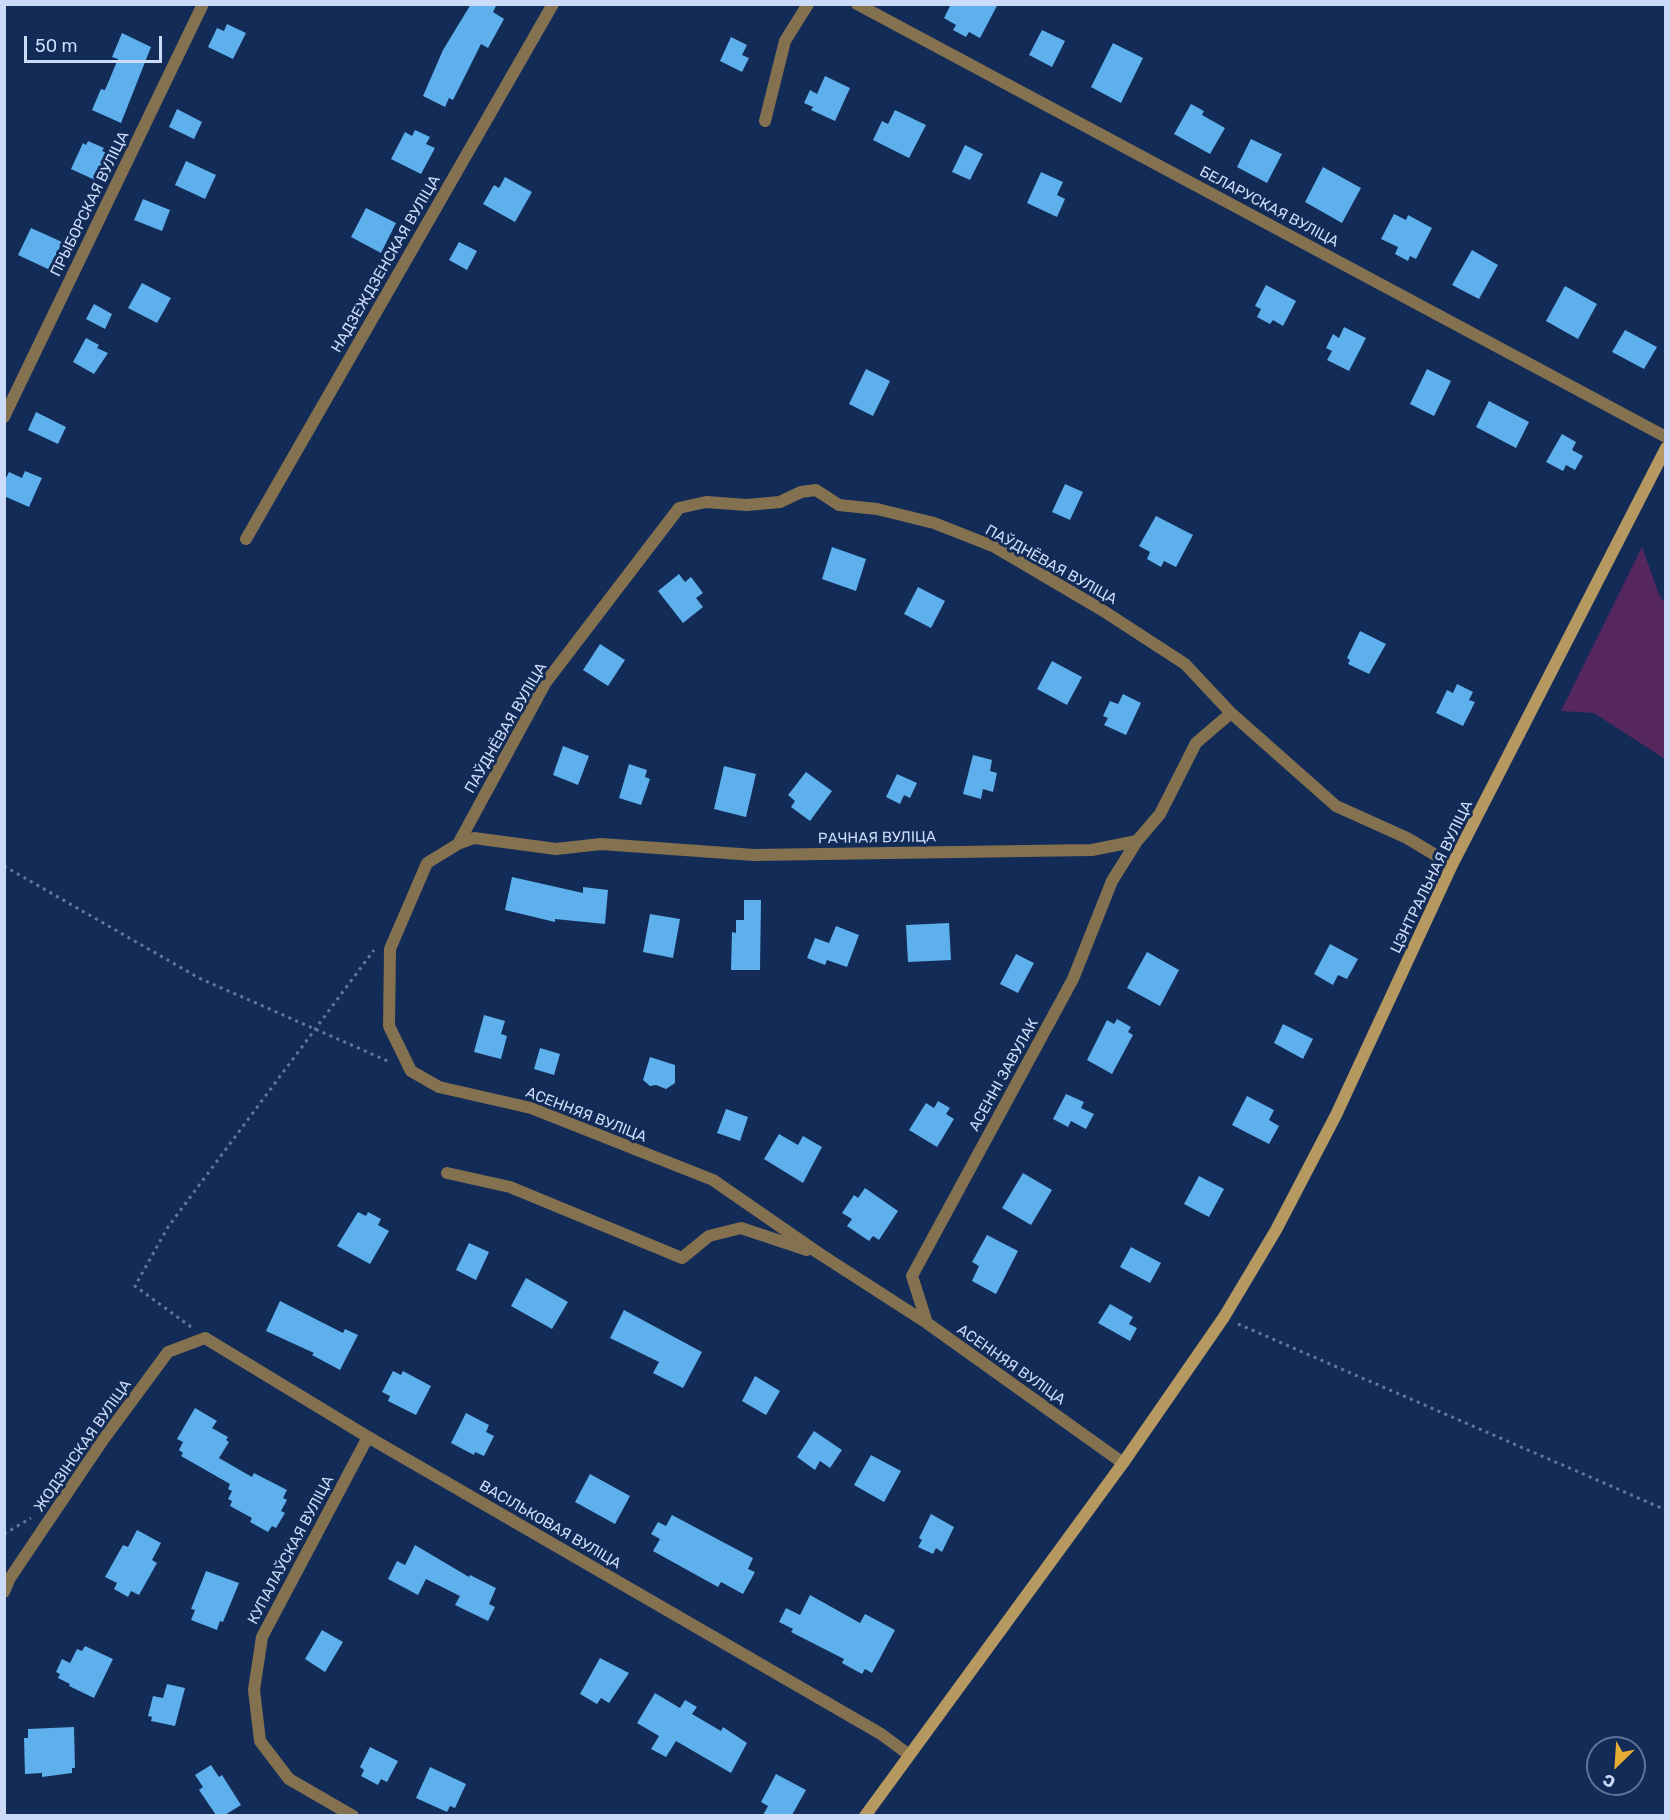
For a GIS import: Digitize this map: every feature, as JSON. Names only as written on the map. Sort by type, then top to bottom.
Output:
[{"type":"street","name":"ПРЫБОРСКАЯ ВУЛІЦА","points":[[4,417],[203,4]]},
{"type":"street","name":"НАДЗЕЖДЗЕНСКАЯ ВУЛІЦА","points":[[246,539],[553,4]]},
{"type":"street","points":[[765,121],[785,41],[808,4]]},
{"type":"street","name":"БЕЛАРУСКАЯ ВУЛІЦА","points":[[857,4],[1665,437]]},
{"type":"street","name":"ЦЭНТРАЛЬНАЯ ВУЛІЦА","points":[[865,1815],[1123,1463],[1224,1317],[1276,1230],[1336,1115],[1452,865],[1665,448]]},
{"type":"street","name":"ПАЎДНЁВАЯ ВУЛІЦА","points":[[458,844],[546,682],[679,508],[706,502],[747,505],[780,502],[801,492],[816,490],[839,505],[877,509],[934,523],[995,547],[1102,610],[1185,664],[1231,713],[1336,807],[1407,838],[1452,865]]},
{"type":"street","points":[[1137,841],[1160,814],[1196,742],[1231,713]]},
{"type":"street","name":"РАЧНАЯ ВУЛІЦА","points":[[458,844],[474,838],[556,849],[601,844],[754,855],[1092,850],[1137,841]]},
{"type":"street","name":"АСЕННІ ЗАВУЛАК","points":[[927,1323],[912,1276],[1073,979],[1112,881],[1137,841]]},
{"type":"street","points":[[411,1071],[389,1026],[390,949],[427,863],[458,844]]},
{"type":"street","name":"АСЕННЯЯ ВУЛІЦА","points":[[411,1071],[439,1087],[531,1108],[713,1180],[820,1254],[927,1323],[1123,1463]]},
{"type":"street","name":"АСЕННЯЯ ВУЛІЦА","points":[[447,1173],[510,1187],[682,1258],[709,1236],[741,1228],[820,1254]]},
{"type":"street","name":"ВАСІЛЬКОВАЯ ВУЛІЦА","points":[[205,1338],[368,1437],[881,1734],[908,1754]]},
{"type":"street","name":"ЖОДЗІНСКАЯ ВУЛІЦА","points":[[4,1592],[10,1578],[103,1440],[168,1352],[205,1338]]},
{"type":"street","name":"КУПАЛАЎСКАЯ ВУЛІЦА","points":[[353,1815],[289,1779],[260,1741],[254,1690],[262,1637],[368,1437]]},
{"type":"path","points":[[4,866],[108,928],[199,978],[411,1071]]},
{"type":"path","points":[[205,1338],[135,1286],[168,1227],[378,945]]},
{"type":"path","points":[[1224,1317],[1665,1510]]},
{"type":"shaded area","points":[[1642,547],[1660,597],[1665,602],[1665,759],[1594,713],[1561,711]]},
{"type":"building","points":[[471,4],[497,4],[493,12],[504,19],[488,48],[481,44],[453,100],[449,98],[445,107],[423,96],[443,50]]},
{"type":"building","points":[[951,4],[998,4],[980,38],[969,32],[966,37],[953,30],[956,25],[944,18]]},
{"type":"building","points":[[227,24],[246,33],[233,59],[208,47],[217,28],[224,31]]},
{"type":"building","points":[[1042,30],[1065,41],[1052,67],[1029,55]]},
{"type":"building","points":[[122,33],[151,47],[121,123],[92,110],[101,89],[105,90],[118,59],[112,57]]},
{"type":"building","points":[[731,37],[747,45],[742,55],[749,58],[742,72],[720,61]]},
{"type":"building","points":[[1113,43],[1143,58],[1121,103],[1091,87]]},
{"type":"building","points":[[825,76],[850,88],[835,121],[811,110],[813,107],[804,103],[810,90],[817,94]]},
{"type":"building","points":[[1191,104],[1204,111],[1202,115],[1225,128],[1210,154],[1174,134]]},
{"type":"building","points":[[177,109],[202,122],[194,139],[169,127]]},
{"type":"building","points":[[895,110],[926,125],[909,158],[873,140],[882,121],[888,124]]},
{"type":"building","points":[[415,130],[430,137],[426,144],[435,148],[421,174],[391,159],[405,132],[412,136]]},
{"type":"building","points":[[1251,139],[1282,154],[1267,183],[1237,167]]},
{"type":"building","points":[[88,141],[104,148],[102,151],[107,153],[95,180],[71,169],[83,143],[86,145]]},
{"type":"building","points":[[965,145],[983,154],[970,180],[952,172]]},
{"type":"building","points":[[186,161],[216,175],[205,199],[175,185]]},
{"type":"building","points":[[1323,167],[1361,188],[1342,223],[1305,202]]},
{"type":"building","points":[[1041,172],[1063,182],[1057,195],[1065,199],[1057,217],[1027,203]]},
{"type":"building","points":[[505,177],[532,192],[515,222],[483,204],[494,185],[499,188]]},
{"type":"building","points":[[143,199],[170,210],[162,231],[134,220]]},
{"type":"building","points":[[366,208],[396,223],[381,253],[351,237]]},
{"type":"building","points":[[1394,214],[1406,220],[1408,215],[1432,228],[1416,259],[1410,256],[1408,261],[1395,254],[1398,247],[1381,239]]},
{"type":"building","points":[[31,228],[62,242],[50,270],[18,255]]},
{"type":"building","points":[[459,242],[477,251],[467,270],[449,260]]},
{"type":"building","points":[[1472,250],[1498,265],[1479,299],[1452,285]]},
{"type":"building","points":[[142,283],[171,298],[157,323],[128,308]]},
{"type":"building","points":[[1266,285],[1296,301],[1283,326],[1273,320],[1270,324],[1257,317],[1261,309],[1255,306]]},
{"type":"building","points":[[1565,286],[1597,304],[1578,339],[1546,321]]},
{"type":"building","points":[[94,304],[112,314],[105,329],[86,319]]},
{"type":"building","points":[[1344,327],[1366,338],[1349,371],[1327,360],[1332,351],[1326,348],[1333,334],[1339,338]]},
{"type":"building","points":[[1625,330],[1657,347],[1644,369],[1612,352]]},
{"type":"building","points":[[86,338],[99,345],[97,348],[108,353],[94,374],[73,362]]},
{"type":"building","points":[[866,369],[890,381],[873,416],[849,404]]},
{"type":"building","points":[[1427,369],[1451,381],[1434,416],[1410,404]]},
{"type":"building","points":[[1489,401],[1529,422],[1516,448],[1476,427]]},
{"type":"building","points":[[36,412],[66,427],[58,444],[28,430]]},
{"type":"building","points":[[1562,434],[1576,442],[1572,450],[1583,456],[1575,470],[1566,465],[1563,471],[1546,462]]},
{"type":"building","points":[[25,471],[42,478],[29,507],[4,496],[4,482],[9,472],[22,478]]},
{"type":"building","points":[[1065,484],[1083,492],[1070,520],[1052,512]]},
{"type":"building","points":[[1156,516],[1193,535],[1176,567],[1164,561],[1161,567],[1147,559],[1150,552],[1139,546]]},
{"type":"building","points":[[832,547],[866,559],[856,591],[822,579]]},
{"type":"building","points":[[679,574],[685,582],[691,577],[703,593],[696,598],[703,607],[683,623],[658,591]]},
{"type":"building","points":[[918,587],[945,601],[931,628],[904,614]]},
{"type":"building","points":[[1360,631],[1386,644],[1369,674],[1348,664],[1350,660],[1347,658]]},
{"type":"building","points":[[600,644],[625,660],[608,686],[583,670]]},
{"type":"building","points":[[1052,661],[1082,677],[1067,705],[1037,689]]},
{"type":"building","points":[[1457,684],[1473,692],[1469,700],[1475,702],[1463,726],[1436,713],[1447,690],[1453,693]]},
{"type":"building","points":[[1123,694],[1141,703],[1126,735],[1104,725],[1108,718],[1103,716],[1110,701],[1118,704]]},
{"type":"building","points":[[563,746],[589,756],[578,785],[553,775]]},
{"type":"building","points":[[973,755],[992,760],[990,771],[997,773],[993,792],[983,789],[981,799],[963,794]]},
{"type":"building","points":[[629,764],[647,770],[645,777],[650,779],[641,805],[619,798]]},
{"type":"building","points":[[724,766],[756,774],[746,817],[714,809]]},
{"type":"building","points":[[806,772],[832,791],[810,821],[791,807],[795,801],[788,795]]},
{"type":"building","points":[[897,774],[917,783],[910,798],[904,795],[900,804],[886,797]]},
{"type":"building","points":[[512,877],[583,893],[583,887],[608,890],[605,924],[555,919],[555,922],[505,910]]},
{"type":"building","points":[[744,900],[761,900],[760,970],[731,970],[732,932],[736,933],[736,920],[744,920]]},
{"type":"building","points":[[650,914],[680,919],[673,958],[643,952]]},
{"type":"building","points":[[949,923],[951,960],[908,962],[906,925]]},
{"type":"building","points":[[836,926],[859,935],[847,967],[827,960],[825,965],[807,958],[815,938],[829,943]]},
{"type":"building","points":[[1330,944],[1358,959],[1347,979],[1338,975],[1333,985],[1314,974]]},
{"type":"building","points":[[1147,952],[1179,970],[1160,1006],[1127,988]]},
{"type":"building","points":[[1016,954],[1034,963],[1018,993],[1000,984]]},
{"type":"building","points":[[484,1015],[505,1021],[501,1034],[507,1036],[501,1059],[474,1052]]},
{"type":"building","points":[[1117,1019],[1131,1027],[1128,1032],[1133,1035],[1112,1074],[1087,1060],[1107,1020],[1114,1024]]},
{"type":"building","points":[[1283,1024],[1313,1039],[1303,1059],[1274,1043]]},
{"type":"building","points":[[540,1048],[560,1054],[554,1075],[534,1069]]},
{"type":"building","points":[[650,1057],[675,1065],[675,1083],[666,1089],[656,1085],[650,1086],[643,1080]]},
{"type":"building","points":[[1066,1094],[1084,1102],[1081,1108],[1094,1114],[1086,1129],[1071,1121],[1068,1127],[1053,1119]]},
{"type":"building","points":[[1247,1096],[1274,1110],[1269,1120],[1279,1126],[1269,1144],[1232,1125]]},
{"type":"building","points":[[938,1101],[950,1108],[946,1114],[954,1119],[937,1147],[909,1130],[926,1103],[934,1108]]},
{"type":"building","points":[[726,1109],[748,1117],[740,1141],[717,1133]]},
{"type":"building","points":[[779,1134],[798,1145],[803,1136],[822,1147],[803,1183],[764,1159]]},
{"type":"building","points":[[1023,1173],[1052,1190],[1031,1225],[1002,1208]]},
{"type":"building","points":[[1199,1176],[1224,1189],[1209,1217],[1184,1204]]},
{"type":"building","points":[[865,1188],[898,1211],[879,1240],[873,1236],[869,1241],[847,1226],[852,1219],[842,1213],[854,1195],[858,1198]]},
{"type":"building","points":[[358,1212],[366,1216],[368,1212],[381,1219],[378,1225],[389,1231],[370,1264],[337,1246]]},
{"type":"building","points":[[987,1235],[1018,1251],[996,1294],[972,1281],[979,1266],[972,1262]]},
{"type":"building","points":[[469,1243],[489,1252],[476,1280],[456,1270]]},
{"type":"building","points":[[1131,1247],[1161,1263],[1150,1283],[1120,1267]]},
{"type":"building","points":[[526,1278],[568,1302],[552,1329],[511,1306]]},
{"type":"building","points":[[280,1301],[343,1333],[345,1329],[358,1335],[340,1370],[312,1355],[314,1353],[266,1331]]},
{"type":"building","points":[[1110,1304],[1133,1317],[1129,1324],[1137,1328],[1130,1341],[1098,1323]]},
{"type":"building","points":[[624,1310],[702,1352],[683,1388],[653,1373],[659,1362],[610,1338]]},
{"type":"building","points":[[393,1371],[401,1375],[403,1371],[431,1386],[416,1415],[388,1401],[390,1396],[382,1392]]},
{"type":"building","points":[[755,1376],[780,1391],[766,1415],[742,1401]]},
{"type":"building","points":[[195,1408],[217,1421],[212,1428],[228,1437],[226,1440],[229,1442],[219,1458],[252,1477],[254,1473],[287,1490],[283,1498],[287,1500],[281,1511],[285,1513],[276,1528],[272,1526],[268,1532],[250,1522],[252,1518],[230,1506],[232,1501],[228,1499],[232,1491],[228,1489],[230,1484],[181,1456],[183,1453],[179,1450],[183,1442],[177,1439]]},
{"type":"building","points":[[466,1413],[489,1425],[486,1432],[494,1436],[484,1456],[475,1452],[474,1455],[451,1443]]},
{"type":"building","points":[[814,1431],[842,1450],[830,1468],[820,1461],[815,1470],[797,1457]]},
{"type":"building","points":[[871,1455],[901,1471],[884,1502],[854,1485]]},
{"type":"building","points":[[590,1474],[630,1496],[615,1524],[575,1502]]},
{"type":"building","points":[[931,1514],[954,1527],[942,1552],[936,1548],[933,1554],[918,1547],[922,1540],[919,1538]]},
{"type":"building","points":[[672,1515],[753,1558],[748,1569],[755,1572],[743,1594],[721,1582],[718,1587],[653,1551],[660,1539],[651,1534],[658,1522],[666,1526]]},
{"type":"building","points":[[137,1530],[161,1543],[152,1560],[157,1563],[139,1595],[131,1591],[128,1597],[114,1589],[117,1583],[105,1577],[123,1545],[128,1547]]},
{"type":"building","points":[[415,1545],[469,1577],[470,1575],[496,1588],[489,1604],[495,1607],[488,1621],[455,1605],[460,1596],[426,1579],[418,1595],[388,1579],[397,1561],[405,1565]]},
{"type":"building","points":[[206,1571],[239,1583],[223,1622],[220,1621],[217,1630],[191,1620],[195,1610],[191,1609]]},
{"type":"building","points":[[810,1595],[860,1623],[865,1614],[895,1630],[872,1673],[865,1669],[862,1674],[842,1663],[844,1659],[791,1632],[793,1629],[779,1622],[786,1608],[800,1615]]},
{"type":"building","points":[[322,1630],[343,1642],[325,1672],[305,1659]]},
{"type":"building","points":[[85,1646],[113,1659],[94,1698],[69,1686],[70,1684],[58,1678],[60,1674],[56,1672],[62,1659],[70,1663],[77,1649],[82,1651]]},
{"type":"building","points":[[600,1658],[629,1673],[609,1703],[601,1698],[597,1704],[580,1694]]},
{"type":"building","points":[[167,1684],[185,1688],[175,1726],[151,1721],[152,1717],[148,1716],[153,1696],[163,1698]]},
{"type":"building","points":[[655,1693],[680,1708],[685,1700],[697,1707],[692,1714],[721,1731],[723,1727],[747,1743],[731,1773],[676,1741],[666,1757],[651,1749],[659,1736],[637,1723]]},
{"type":"building","points":[[74,1727],[75,1768],[72,1768],[72,1773],[42,1777],[42,1773],[25,1774],[24,1738],[28,1738],[28,1729]]},
{"type":"building","points":[[370,1747],[398,1761],[387,1782],[381,1779],[378,1785],[361,1776],[364,1770],[360,1767]]},
{"type":"building","points":[[211,1765],[219,1777],[222,1775],[241,1805],[225,1815],[216,1815],[199,1790],[203,1787],[195,1775]]},
{"type":"building","points":[[430,1767],[466,1784],[455,1808],[450,1806],[447,1812],[416,1798]]},
{"type":"building","points":[[776,1774],[806,1790],[792,1815],[763,1815],[768,1806],[761,1802]]}]
